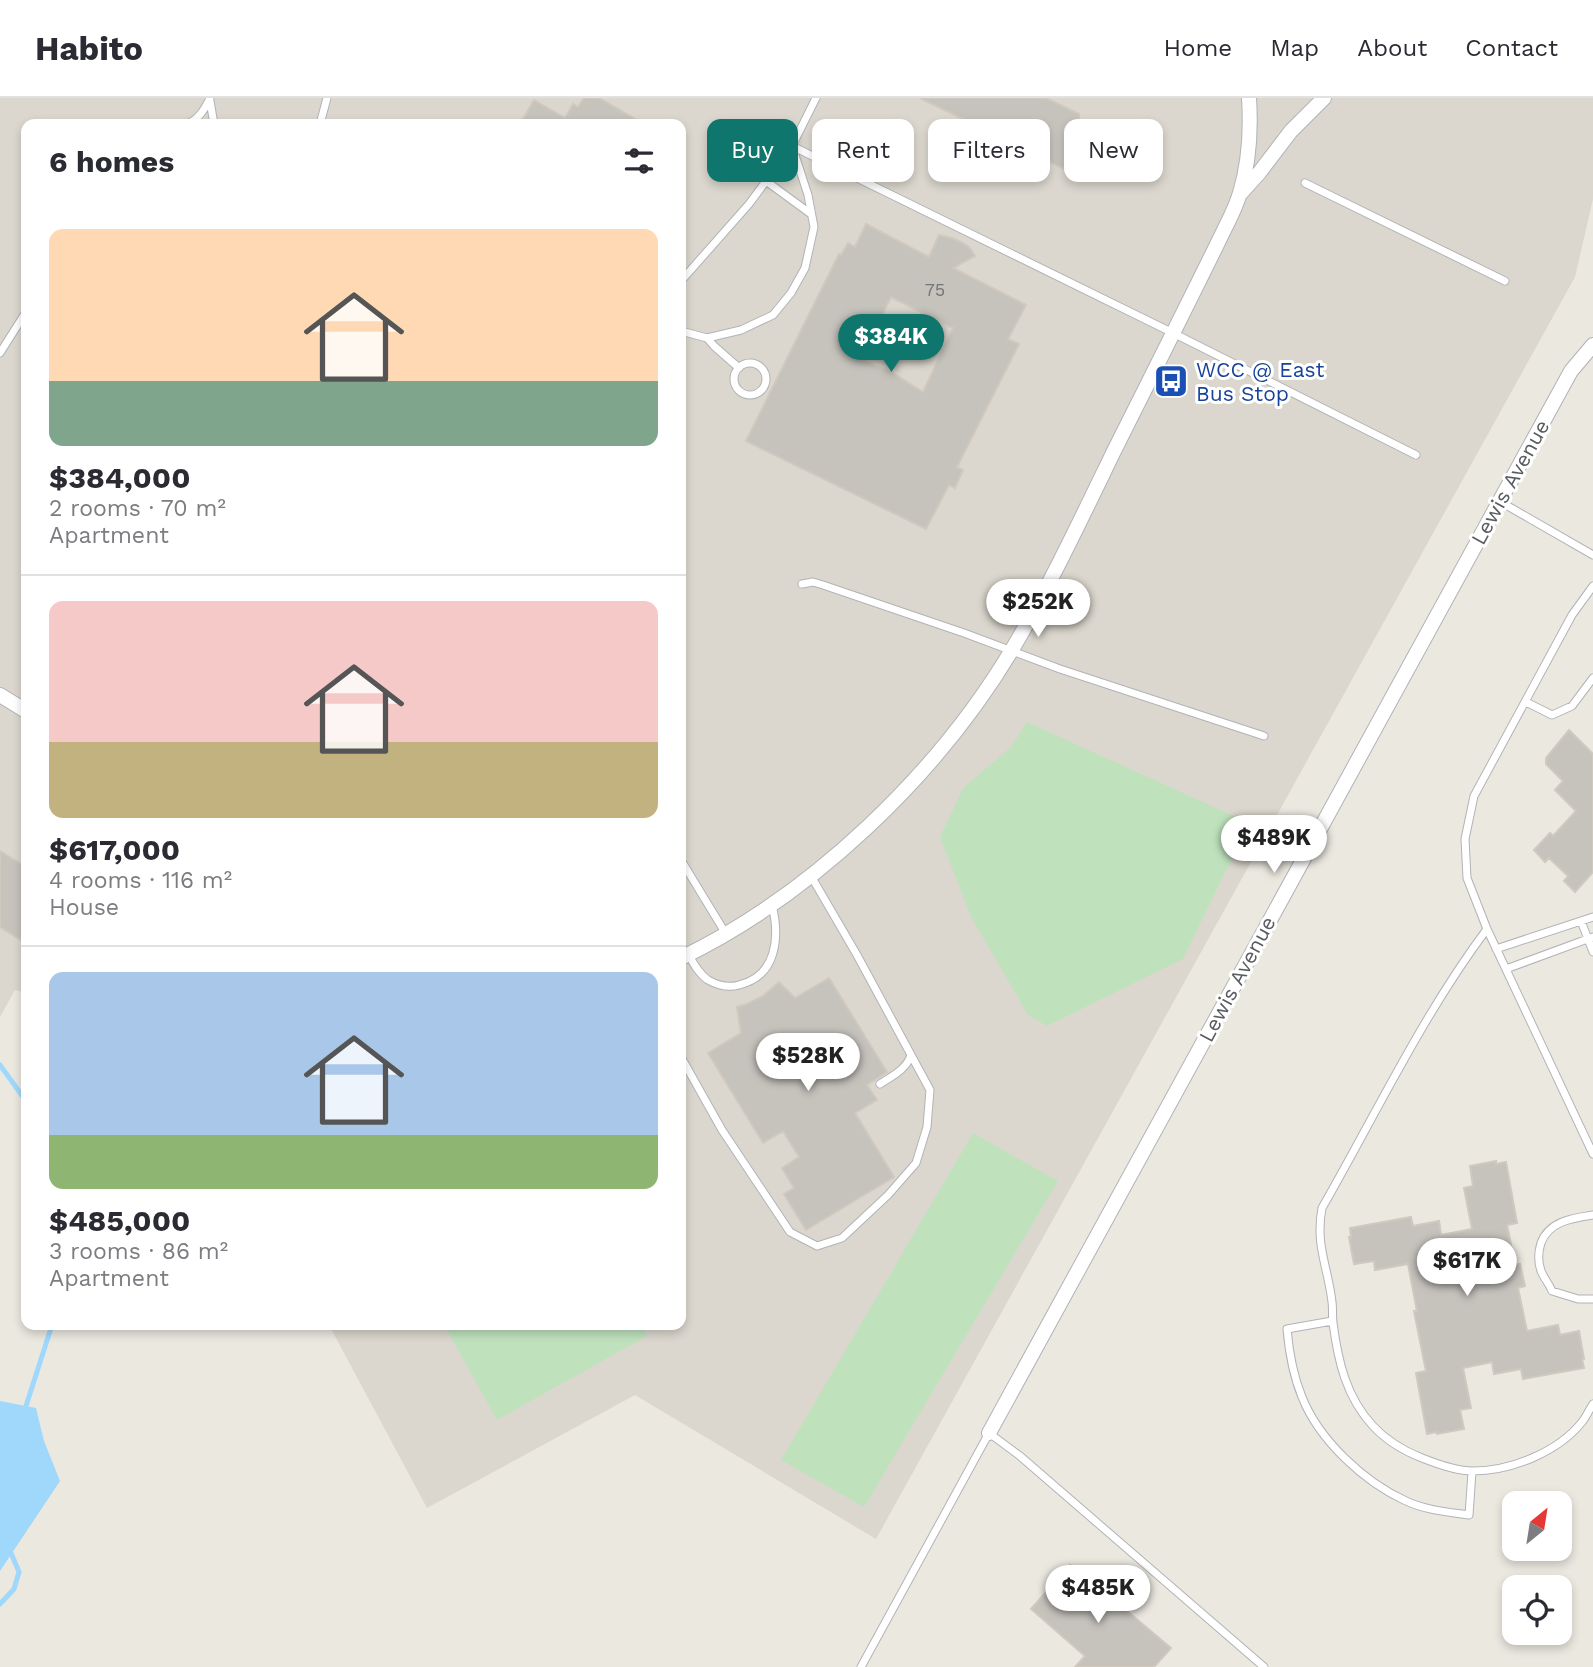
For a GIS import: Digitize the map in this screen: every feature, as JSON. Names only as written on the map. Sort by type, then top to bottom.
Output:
[{"type":"street","points":[[686,955],[726,934],[772,904],[858,835],[895,801],[945,743],[1012,650],[1042,596],[1240,194],[1248,150],[1249,98]]},
{"type":"street","points":[[1240,194],[1292,131],[1324,98]]},
{"type":"street","name":"Lewis Avenue","points":[[989,1433],[1571,371],[1593,345]]},
{"type":"street","points":[[0,695],[21,709]]},
{"type":"lane","points":[[321,119],[327,98]]},
{"type":"lane","points":[[798,134],[816,98]]},
{"type":"lane","points":[[196,119],[210,99]]},
{"type":"lane","points":[[210,99],[213,119]]},
{"type":"lane","points":[[798,149],[1416,455]]},
{"type":"lane","points":[[686,332],[708,338],[741,330],[773,315],[785,300],[806,268],[814,227],[808,195],[798,164]]},
{"type":"lane","points":[[686,275],[765,182]]},
{"type":"lane","points":[[767,182],[811,214]]},
{"type":"lane","points":[[1305,183],[1505,281]]},
{"type":"lane","points":[[0,353],[21,320]]},
{"type":"lane","points":[[708,338],[739,368]]},
{"type":"lane","points":[[747,363],[760,367],[764,371],[766,381],[761,390],[747,394],[739,390],[734,381],[739,368],[747,363]]},
{"type":"lane","points":[[1499,501],[1593,555]]},
{"type":"lane","points":[[802,584],[813,582],[823,585],[1264,736]]},
{"type":"lane","points":[[1593,586],[1572,615],[1474,796],[1465,839],[1467,878],[1487,929],[1593,1154]]},
{"type":"lane","points":[[1526,702],[1552,715],[1572,706],[1593,678]]},
{"type":"lane","points":[[686,868],[726,934]]},
{"type":"lane","points":[[686,1066],[722,1130],[790,1232],[817,1246],[842,1237],[888,1195],[916,1163],[927,1127],[930,1090],[811,874]]},
{"type":"lane","points":[[686,958],[706,979],[720,985],[734,986],[751,982],[770,963],[775,949],[776,921],[772,904]]},
{"type":"lane","points":[[1496,949],[1593,917]]},
{"type":"lane","points":[[1581,921],[1591,937],[1593,952]]},
{"type":"lane","points":[[1487,929],[1432,1010],[1322,1208],[1319,1224],[1320,1248],[1332,1302],[1332,1321],[1343,1378],[1354,1401],[1373,1426],[1389,1441],[1408,1453],[1440,1465],[1472,1472],[1529,1460],[1557,1445],[1581,1423],[1593,1404]]},
{"type":"lane","points":[[1506,970],[1591,937]]},
{"type":"lane","points":[[880,1084],[900,1072],[911,1055]]},
{"type":"lane","points":[[1593,1214],[1557,1224],[1544,1235],[1539,1251],[1540,1269],[1552,1291],[1578,1299],[1593,1299]]},
{"type":"lane","points":[[1332,1321],[1287,1329],[1294,1373],[1303,1399],[1319,1428],[1346,1460],[1374,1482],[1406,1501],[1469,1515],[1472,1472]]},
{"type":"lane","points":[[861,1667],[989,1433],[1020,1455],[1264,1667]]},
{"type":"shaded area","points":[[0,98],[1593,98],[1593,199],[1575,277],[876,1539],[635,1395],[427,1508],[332,1330],[686,1330],[686,119],[21,119],[21,992],[15,990],[0,1017]]},
{"type":"green space","points":[[1027,722],[1249,823],[1183,959],[1047,1026],[1028,1015],[971,917],[940,837],[963,788],[1011,747]]},
{"type":"green space","points":[[973,1133],[1058,1181],[864,1507],[781,1460]]},
{"type":"green space","points":[[447,1330],[644,1330],[647,1336],[497,1420]]},
{"type":"water","points":[[0,1401],[36,1408],[44,1441],[60,1481],[0,1571]]},
{"type":"building","points":[[584,98],[599,98],[635,119],[523,119],[534,100],[565,118],[573,104],[578,107]]},
{"type":"building","points":[[920,98],[1046,98],[1079,114],[1079,119],[1064,119],[1064,169],[1050,162],[1050,119],[963,119]]},
{"type":"building","points":[[866,224],[929,257],[939,235],[952,238],[970,248],[975,256],[953,268],[1026,305],[1008,339],[1019,344],[957,467],[963,470],[955,488],[949,485],[926,529],[746,441],[839,254],[841,255],[848,243],[855,247]],"holes":[[[891,297],[953,328],[923,392],[891,372],[860,359]]]},
{"type":"building","points":[[1569,730],[1593,754],[1593,872],[1575,892],[1564,881],[1568,876],[1549,858],[1545,862],[1534,850],[1550,833],[1553,836],[1576,811],[1555,790],[1563,781],[1546,764],[1546,758]]},
{"type":"building","points":[[0,851],[21,864],[21,940],[0,927]]},
{"type":"building","points":[[829,978],[887,1072],[867,1085],[877,1100],[855,1113],[894,1177],[806,1230],[784,1194],[794,1188],[782,1168],[799,1157],[783,1131],[763,1143],[708,1053],[741,1033],[737,1007],[763,996],[779,982],[795,998]]},
{"type":"building","points":[[1496,1161],[1496,1164],[1506,1162],[1517,1223],[1507,1225],[1515,1265],[1520,1264],[1525,1286],[1518,1288],[1527,1331],[1558,1325],[1560,1335],[1579,1331],[1584,1368],[1523,1379],[1521,1369],[1494,1374],[1492,1362],[1463,1368],[1471,1408],[1460,1410],[1464,1429],[1427,1434],[1416,1373],[1426,1371],[1408,1264],[1375,1270],[1374,1261],[1354,1264],[1350,1228],[1411,1217],[1413,1226],[1439,1221],[1441,1235],[1472,1229],[1464,1188],[1473,1186],[1470,1166]]},
{"type":"building","points":[[1070,1565],[1171,1648],[1154,1667],[1075,1667],[1085,1656],[1031,1609]]},
{"type":"waterway","points":[[0,1065],[21,1094]]},
{"type":"waterway","points":[[26,1406],[50,1330]]},
{"type":"waterway","points":[[0,1604],[14,1589],[19,1572],[11,1553]]},
{"type":"place","name":"WCC @ East Bus Stop","points":[[1171,381]]}]
